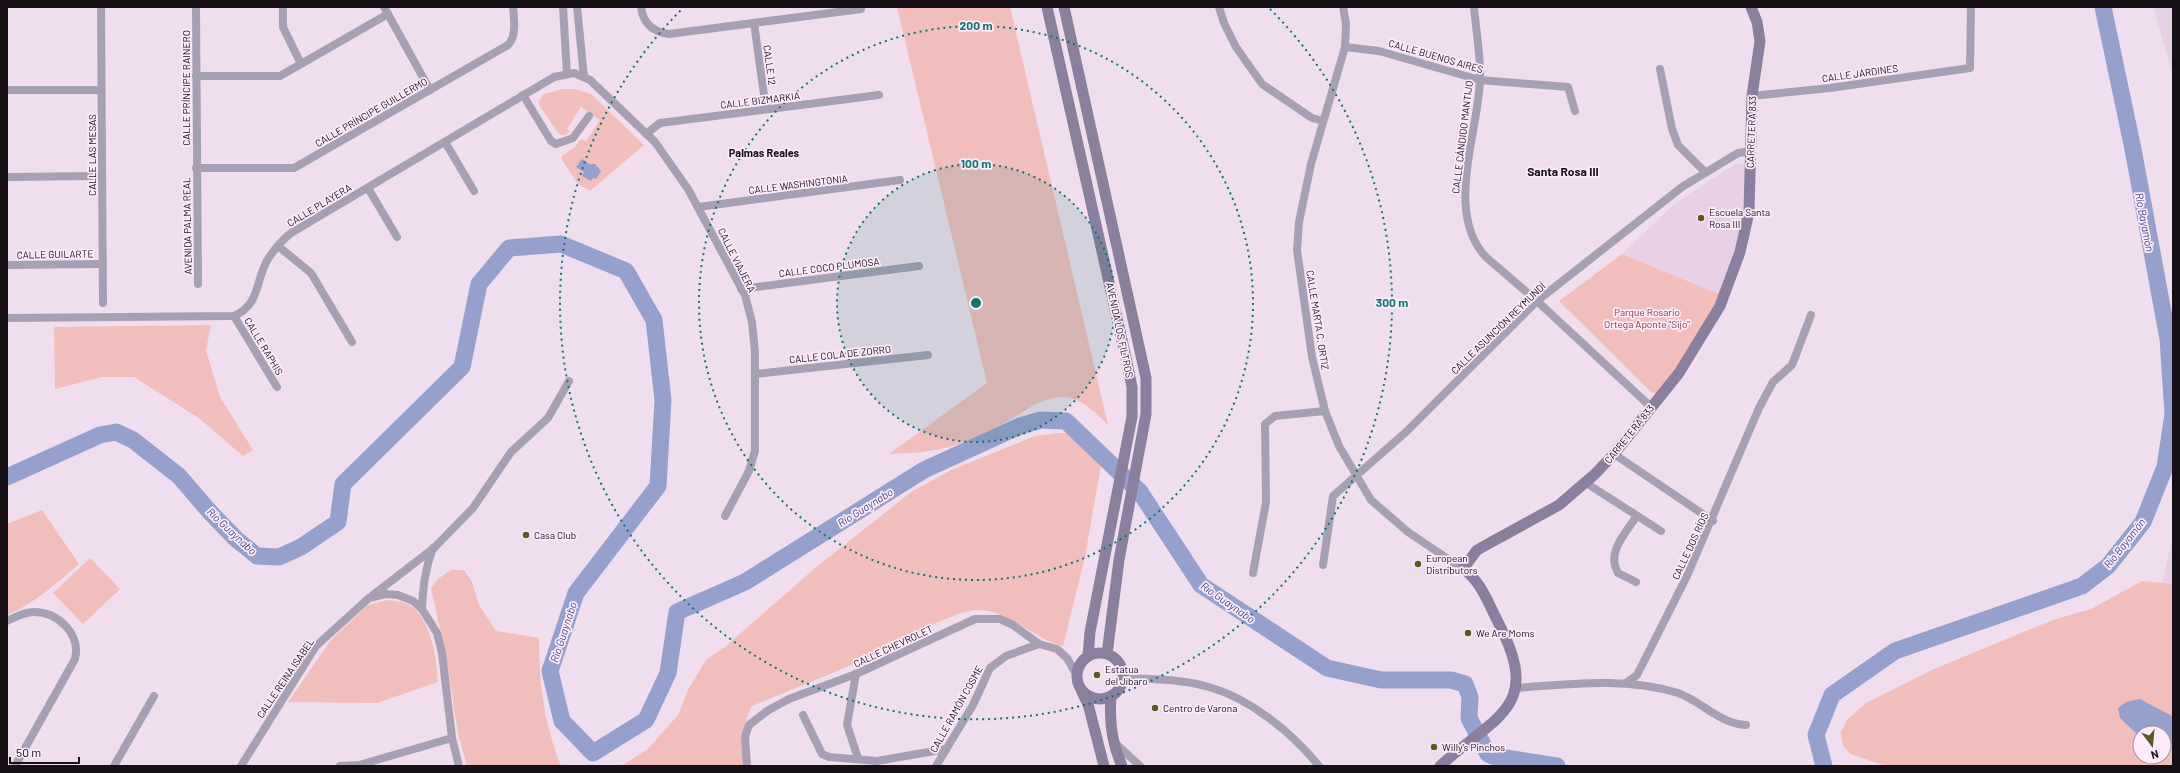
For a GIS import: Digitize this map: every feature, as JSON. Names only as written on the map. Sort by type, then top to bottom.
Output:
[{"type":"main road","name":"AVENIDA LOS FILTROS","points":[[1047,7],[1132,387],[1133,408],[1129,437],[1090,632],[1088,656]]},
{"type":"main road","name":"AVENIDA LOS FILTROS","points":[[1064,7],[1144,362],[1147,393],[1146,414],[1119,560],[1106,654]]},
{"type":"main road","name":"CARRETERA 833","points":[[1463,569],[1477,550],[1559,505],[1586,483],[1614,454],[1679,373],[1722,299],[1740,252],[1748,218],[1752,96],[1760,41],[1757,22],[1751,7]]},
{"type":"main road","points":[[1440,766],[1500,716],[1514,697],[1518,677],[1516,665],[1508,641],[1476,580],[1463,569]]},
{"type":"main road","points":[[1081,692],[1098,700],[1111,697],[1121,687],[1123,678],[1123,669],[1118,661],[1106,654],[1097,653],[1088,656],[1080,664],[1076,674],[1077,683],[1081,692],[1088,704],[1104,766]]},
{"type":"main road","points":[[1111,697],[1110,726],[1113,741],[1122,766]]},
{"type":"street","name":"CALLE LAS MESAS","points":[[101,7],[103,303]]},
{"type":"street","name":"CALLE PRÍNCIPE RAINERO","points":[[196,7],[196,168]]},
{"type":"street","points":[[283,7],[283,26],[301,64]]},
{"type":"street","name":"CALLE PRÍNCIPE GUILLERMO","points":[[196,168],[294,168],[508,45],[512,40],[514,32],[514,7]]},
{"type":"street","points":[[563,7],[567,74],[574,74],[584,77],[577,7]]},
{"type":"street","points":[[641,7],[643,17],[648,25],[662,33],[861,9]]},
{"type":"street","points":[[1219,7],[1224,23],[1236,47],[1262,84],[1312,118],[1323,122]]},
{"type":"street","name":"CALLE MARTA C. ORTIZ","points":[[1343,7],[1346,24],[1345,47],[1302,198],[1297,250],[1312,357],[1325,411],[1339,446],[1371,500],[1408,532],[1463,569]]},
{"type":"street","name":"CALLE CÁNDIDO MANTIJO","points":[[1474,7],[1480,80],[1465,196],[1468,221],[1480,251],[1537,301],[1651,407]]},
{"type":"street","name":"CALLE JARDINES","points":[[1752,96],[1830,88],[1970,68],[1971,7]]},
{"type":"street","points":[[196,76],[274,77],[301,64],[386,10],[430,90]]},
{"type":"street","name":"CALLE 12","points":[[754,23],[766,110]]},
{"type":"street","name":"CALLE BUENOS AIRES","points":[[1345,47],[1379,51],[1480,80],[1568,87],[1575,111]]},
{"type":"street","points":[[1660,70],[1672,129],[1678,145],[1705,172]]},
{"type":"street","name":"CALLE PLAYERA","points":[[234,316],[240,313],[252,301],[268,259],[291,233],[554,78],[567,74]]},
{"type":"street","name":"CALLE VIAJERA","points":[[584,77],[616,104],[646,134],[673,165],[698,207],[741,289],[752,322],[755,374],[754,456],[749,471],[725,516]]},
{"type":"street","points":[[7,90],[101,90]]},
{"type":"street","name":"CALLE BIZMARKIA","points":[[646,134],[660,123],[879,95]]},
{"type":"street","points":[[524,96],[551,141],[556,144],[573,138],[589,116]]},
{"type":"street","points":[[444,142],[474,191]]},
{"type":"street","name":"CALLE ASUNCIÓN REYMUNDÍ","points":[[1323,565],[1333,496],[1406,432],[1537,301],[1682,187],[1738,153],[1750,151]]},
{"type":"street","name":"AVENIDA PALMA REAL","points":[[196,168],[198,284]]},
{"type":"street","points":[[7,177],[102,176]]},
{"type":"street","name":"CALLE WASHINGTONIA","points":[[698,207],[900,180]]},
{"type":"street","points":[[368,188],[397,237]]},
{"type":"street","points":[[278,246],[311,273],[352,342]]},
{"type":"street","name":"CALLE GUILARTE","points":[[7,265],[103,264]]},
{"type":"street","name":"CALLE COCO PLUMOSA","points":[[741,289],[920,266]]},
{"type":"street","name":"CALLE DOS RÍOS","points":[[1626,683],[1637,675],[1687,576],[1712,521],[1759,408],[1774,382],[1792,365],[1811,315]]},
{"type":"street","points":[[7,318],[234,316]]},
{"type":"street","name":"CALLE RAPHIS","points":[[234,316],[277,387]]},
{"type":"street","name":"CALLE COLA DE ZORRO","points":[[755,374],[928,355]]},
{"type":"street","points":[[422,609],[423,583],[426,568],[434,548],[473,508],[511,452],[548,418],[568,380]]},
{"type":"street","points":[[1253,573],[1266,502],[1265,424],[1275,416],[1325,411]]},
{"type":"street","points":[[1614,454],[1712,521]]},
{"type":"street","points":[[1586,483],[1636,517],[1661,531]]},
{"type":"street","points":[[1636,517],[1615,550],[1613,560],[1618,573],[1636,582]]},
{"type":"street","name":"CALLE REINA ISABEL","points":[[241,766],[316,646],[369,598],[434,548]]},
{"type":"street","points":[[369,598],[385,594],[398,595],[413,601],[430,619],[439,640],[452,738],[459,766]]},
{"type":"street","points":[[7,621],[21,614],[32,612],[51,615],[61,620],[68,629],[77,650],[75,659],[15,766]]},
{"type":"street","name":"CALLE CHEVROLET","points":[[746,766],[745,737],[748,725],[767,711],[789,699],[856,674],[975,619],[1000,619],[1014,625],[1039,644],[1058,649],[1067,658],[1076,674]]},
{"type":"street","name":"CALLE RAMÓN COSME","points":[[936,766],[973,705],[990,668],[1006,656],[1039,644]]},
{"type":"street","points":[[856,674],[847,725],[858,758]]},
{"type":"street","points":[[1123,678],[1187,682],[1224,692],[1246,703],[1278,725],[1319,766]]},
{"type":"street","points":[[1516,688],[1626,683],[1678,694],[1735,724],[1746,725]]},
{"type":"street","points":[[114,766],[154,696]]},
{"type":"street","points":[[803,715],[822,754],[829,757],[858,758],[877,761],[946,749]]},
{"type":"street","points":[[340,766],[359,765],[452,738]]},
{"type":"street","points":[[1113,741],[1140,766]]},
{"type":"shaded area","points":[[2153,7],[2173,7],[2173,76]]},
{"type":"shaded area","name":"Escuela Santa Rosa III","points":[[1740,163],[1744,165],[1744,206],[1741,230],[1721,295],[1622,254],[1674,204],[1735,164]]},
{"type":"shaded area","points":[[2173,535],[2173,584],[2162,583]]},
{"type":"green space","points":[[897,7],[1010,7],[1108,425],[1097,414],[1081,402],[1067,397],[1057,397],[1037,404],[1001,425],[959,444],[916,453],[889,454],[987,383]]},
{"type":"green space","points":[[562,89],[575,89],[591,94],[644,145],[590,191],[578,184],[562,160],[562,156],[575,147],[581,139],[586,141],[600,120],[581,107],[567,129],[570,131],[565,135],[559,134],[539,105],[539,101],[544,94]]},
{"type":"green space","name":"Parque Rosario Ortega Aponte \"Sijo\"","points":[[1622,254],[1721,295],[1663,389],[1657,394],[1651,392],[1559,301]]},
{"type":"green space","points":[[211,325],[206,350],[220,397],[253,450],[243,456],[200,419],[134,377],[102,377],[55,389],[54,327]]},
{"type":"green space","points":[[1067,433],[1084,439],[1102,459],[1085,557],[1063,646],[1042,637],[999,614],[988,611],[967,611],[941,621],[845,668],[752,706],[748,713],[745,728],[745,766],[621,766],[648,749],[678,715],[689,688],[706,660],[726,646],[814,569],[911,492],[951,470],[1035,436]]},
{"type":"green space","points":[[42,510],[79,564],[54,586],[36,599],[7,615],[7,524]]},
{"type":"green space","points":[[90,558],[120,589],[83,624],[53,593]]},
{"type":"green space","points":[[451,570],[464,570],[472,582],[479,605],[496,631],[539,638],[541,687],[550,734],[561,766],[467,766],[458,733],[446,657],[431,588],[438,579]]},
{"type":"green space","points":[[2142,581],[2173,584],[2173,766],[1886,766],[1850,754],[1843,746],[1841,732],[1847,720],[1866,703],[1934,669],[2053,620],[2091,609]]},
{"type":"green space","points":[[388,600],[399,601],[409,605],[417,611],[423,619],[428,629],[434,651],[438,682],[377,703],[288,702],[331,640],[368,605]]},
{"type":"water","points":[[582,159],[590,164],[595,164],[601,171],[596,179],[593,178],[591,181],[582,176],[584,172],[576,167]]},
{"type":"water","points":[[2140,699],[2172,716],[2173,743],[2172,725],[2132,725],[2132,729],[2120,718],[2118,708],[2126,702]]},
{"type":"waterway","name":"Río Bayamón","points":[[1824,766],[1816,735],[1832,695],[1895,651],[2082,586],[2108,566],[2143,522],[2165,467],[2173,414],[2168,339],[2133,149],[2103,7]]},
{"type":"waterway","name":"Río Guaynabo","points":[[7,477],[100,435],[116,432],[133,440],[179,476],[209,511],[236,539],[257,556],[279,557],[301,547],[338,522],[343,484],[462,367],[479,284],[509,248],[561,244],[626,271],[654,320],[663,400],[658,486],[576,593],[550,671],[562,721],[593,753],[646,720],[668,673],[677,612],[745,582],[924,470],[1020,426],[1041,420],[1066,421],[1140,492],[1201,585],[1327,668],[1381,680],[1451,680],[1465,684],[1470,697],[1469,718],[1488,754],[1557,766]]},
{"type":"waterway","name":"Río Bayamón","points":[[2168,339],[2173,333]]},
{"type":"place","name":"Escuela Santa Rosa III","points":[[1701,218]]},
{"type":"place","name":"Casa Club","points":[[526,535]]},
{"type":"place","name":"European Distributors","points":[[1418,564]]},
{"type":"place","name":"We Are Moms","points":[[1468,633]]},
{"type":"place","name":"Estatua del Jíbaro","points":[[1097,675]]},
{"type":"place","name":"Centro de Varona","points":[[1155,708]]},
{"type":"place","name":"Willy's Pinchos","points":[[1434,747]]},
{"type":"district","name":"Palmas Reales","points":[[764,152]]},
{"type":"district","name":"Santa Rosa III","points":[[1563,171]]}]
